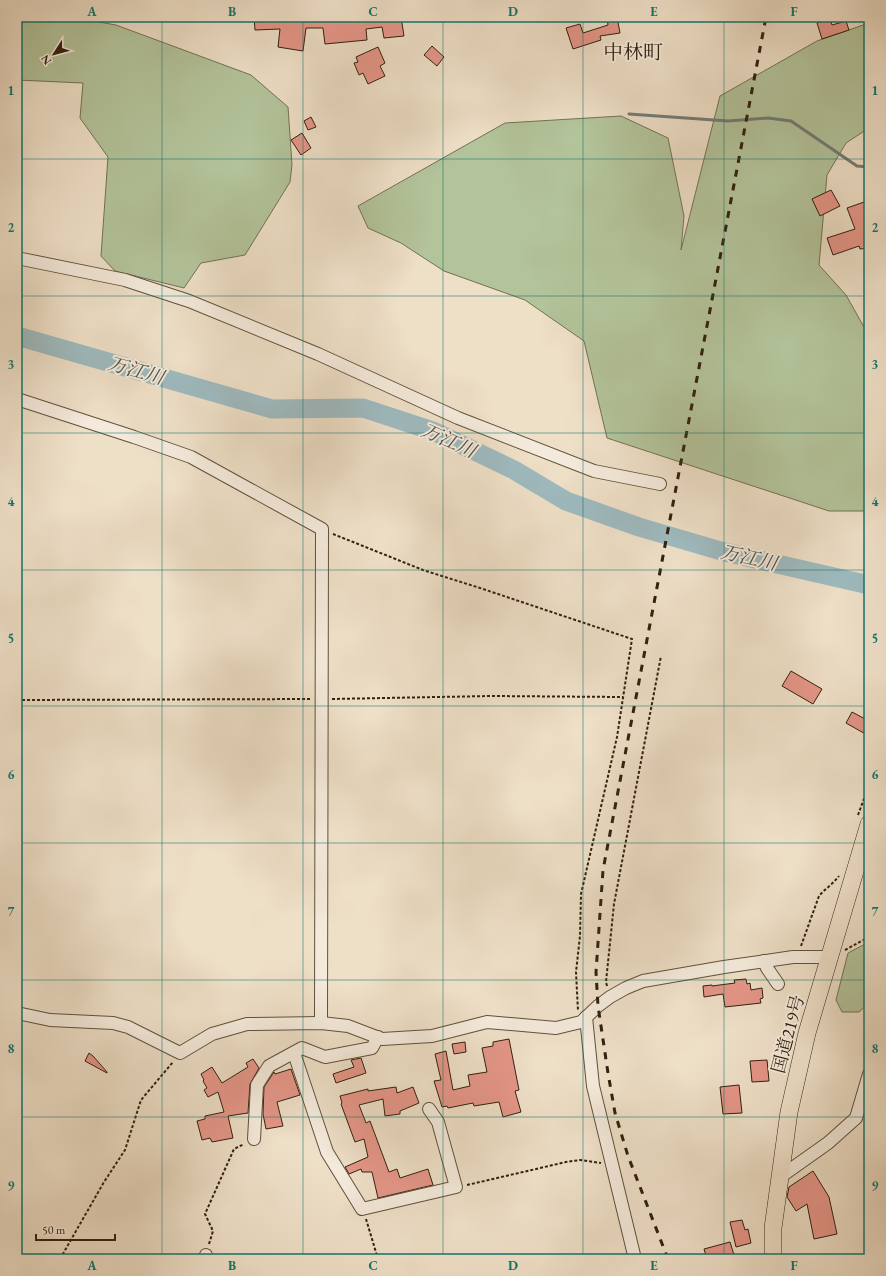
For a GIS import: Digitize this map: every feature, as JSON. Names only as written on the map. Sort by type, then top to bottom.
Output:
[{"type":"highway","name":"国道219号","points":[[774,1259],[773,1228],[789,1112],[807,1033],[830,957],[864,820]]},
{"type":"street","points":[[17,258],[125,280],[189,301],[318,354],[472,424],[594,471],[660,484]]},
{"type":"street","points":[[17,399],[191,457],[322,529],[321,1022]]},
{"type":"street","points":[[17,1013],[50,1020],[113,1023],[128,1027],[180,1053],[212,1034],[247,1024],[321,1022],[348,1026],[382,1039],[432,1036],[487,1022],[556,1028],[584,1019],[610,997],[643,981],[764,961],[798,957],[830,957]]},
{"type":"street","points":[[764,961],[778,984]]},
{"type":"street","points":[[584,1019],[593,1086],[635,1259]]},
{"type":"street","points":[[254,1138],[257,1085],[269,1066],[302,1048],[325,1057],[372,1048],[378,1038]]},
{"type":"street","points":[[294,1053],[327,1152],[362,1209],[456,1187],[438,1122],[429,1109]]},
{"type":"street","points":[[780,1177],[828,1143],[856,1118],[869,1074]]},
{"type":"path","points":[[322,529],[423,570],[632,639],[617,737],[581,894],[580,936],[576,972],[577,1010],[584,1019]]},
{"type":"path","points":[[610,997],[606,982],[614,904],[661,656]]},
{"type":"path","points":[[864,820],[869,785]]},
{"type":"path","points":[[798,957],[804,933],[819,896],[823,891],[834,884],[839,876]]},
{"type":"path","points":[[830,957],[869,937]]},
{"type":"path","points":[[60,1259],[104,1182],[125,1150],[141,1100],[180,1053]]},
{"type":"path","points":[[206,1257],[213,1230],[205,1214],[234,1149],[254,1138]]},
{"type":"path","points":[[456,1187],[580,1160],[611,1164]]},
{"type":"path","points":[[362,1209],[378,1259]]},
{"type":"green space","points":[[36,17],[71,17],[116,25],[251,75],[288,107],[292,165],[290,182],[245,255],[201,263],[184,288],[115,271],[101,256],[108,157],[80,118],[83,83],[17,80],[17,25]]},
{"type":"green space","points":[[869,23],[869,128],[846,143],[827,175],[819,265],[846,295],[869,336],[869,511],[829,511],[607,438],[584,341],[525,300],[444,271],[401,243],[368,228],[358,206],[505,123],[621,116],[668,138],[684,216],[681,250],[720,96],[817,41]]},
{"type":"green space","points":[[869,942],[869,1003],[859,1012],[842,1012],[836,1000],[848,953]]},
{"type":"building","points":[[254,17],[401,17],[404,36],[384,38],[382,27],[366,29],[367,40],[325,44],[323,28],[306,28],[303,51],[278,47],[280,29],[255,30]]},
{"type":"building","points":[[607,17],[617,17],[620,33],[600,36],[601,40],[573,49],[566,28],[580,24],[583,33],[608,25]]},
{"type":"building","points":[[830,19],[832,25],[846,21],[849,30],[822,39],[817,23]]},
{"type":"building","points":[[432,46],[444,57],[437,66],[424,55]]},
{"type":"building","points":[[378,47],[385,63],[380,66],[385,76],[368,84],[363,73],[359,75],[354,63],[358,62],[356,57]]},
{"type":"building","points":[[311,117],[316,127],[308,130],[304,121]]},
{"type":"building","points":[[302,133],[311,148],[301,155],[291,140]]},
{"type":"building","points":[[831,190],[840,206],[820,216],[812,199]]},
{"type":"building","points":[[867,201],[869,206],[869,248],[860,249],[859,246],[833,255],[827,238],[855,229],[847,208]]},
{"type":"building","points":[[791,671],[822,689],[813,704],[782,686]]},
{"type":"building","points":[[852,712],[869,721],[869,736],[846,723]]},
{"type":"building","points":[[746,979],[747,984],[750,983],[751,990],[762,988],[763,998],[760,999],[761,1003],[725,1007],[723,994],[704,997],[703,986],[735,983],[734,980]]},
{"type":"building","points":[[509,1039],[519,1090],[515,1091],[521,1112],[503,1117],[499,1102],[474,1106],[473,1103],[448,1108],[447,1106],[442,1107],[434,1081],[441,1080],[435,1054],[446,1051],[453,1090],[470,1086],[468,1075],[487,1072],[482,1048],[493,1046],[493,1042]]},
{"type":"building","points":[[465,1042],[466,1052],[454,1054],[452,1044]]},
{"type":"building","points":[[89,1053],[93,1056],[107,1073],[85,1061]]},
{"type":"building","points":[[361,1058],[366,1073],[336,1083],[333,1074],[354,1067],[351,1060]]},
{"type":"building","points":[[253,1059],[259,1068],[250,1084],[248,1113],[228,1116],[233,1138],[212,1142],[210,1138],[202,1140],[197,1121],[205,1119],[205,1116],[224,1112],[218,1092],[208,1097],[204,1090],[207,1088],[201,1074],[212,1067],[222,1083],[248,1067],[246,1063]]},
{"type":"building","points":[[767,1060],[769,1081],[752,1082],[750,1061]]},
{"type":"building","points":[[291,1069],[300,1095],[277,1102],[283,1126],[266,1129],[263,1114],[264,1087],[274,1072],[275,1074]]},
{"type":"building","points":[[739,1085],[742,1113],[723,1114],[720,1087]]},
{"type":"building","points":[[396,1087],[397,1093],[413,1087],[419,1103],[400,1111],[400,1114],[385,1116],[383,1099],[359,1105],[366,1123],[370,1121],[389,1172],[397,1169],[400,1178],[428,1169],[433,1185],[378,1198],[372,1172],[362,1172],[361,1169],[349,1174],[345,1167],[368,1157],[364,1139],[355,1142],[341,1104],[340,1096],[368,1089],[368,1091]]},
{"type":"building","points":[[813,1171],[829,1197],[837,1234],[814,1239],[807,1204],[796,1211],[787,1197],[789,1187]]},
{"type":"building","points":[[742,1220],[745,1230],[748,1229],[751,1243],[736,1247],[730,1222]]},
{"type":"building","points":[[730,1242],[735,1258],[707,1259],[704,1249]]},
{"type":"waterway","points":[[629,114],[728,121],[768,118],[791,121],[857,166],[869,167]]},
{"type":"waterway","name":"万江川","points":[[17,336],[272,409],[363,408],[433,431],[514,470],[566,501],[639,527],[721,551],[869,585]]},
{"type":"railway","points":[[668,1259],[628,1156],[615,1113],[608,1073],[598,1006],[596,972],[603,870],[766,17]]},
{"type":"district","name":"中林町","points":[[633,52]]}]
